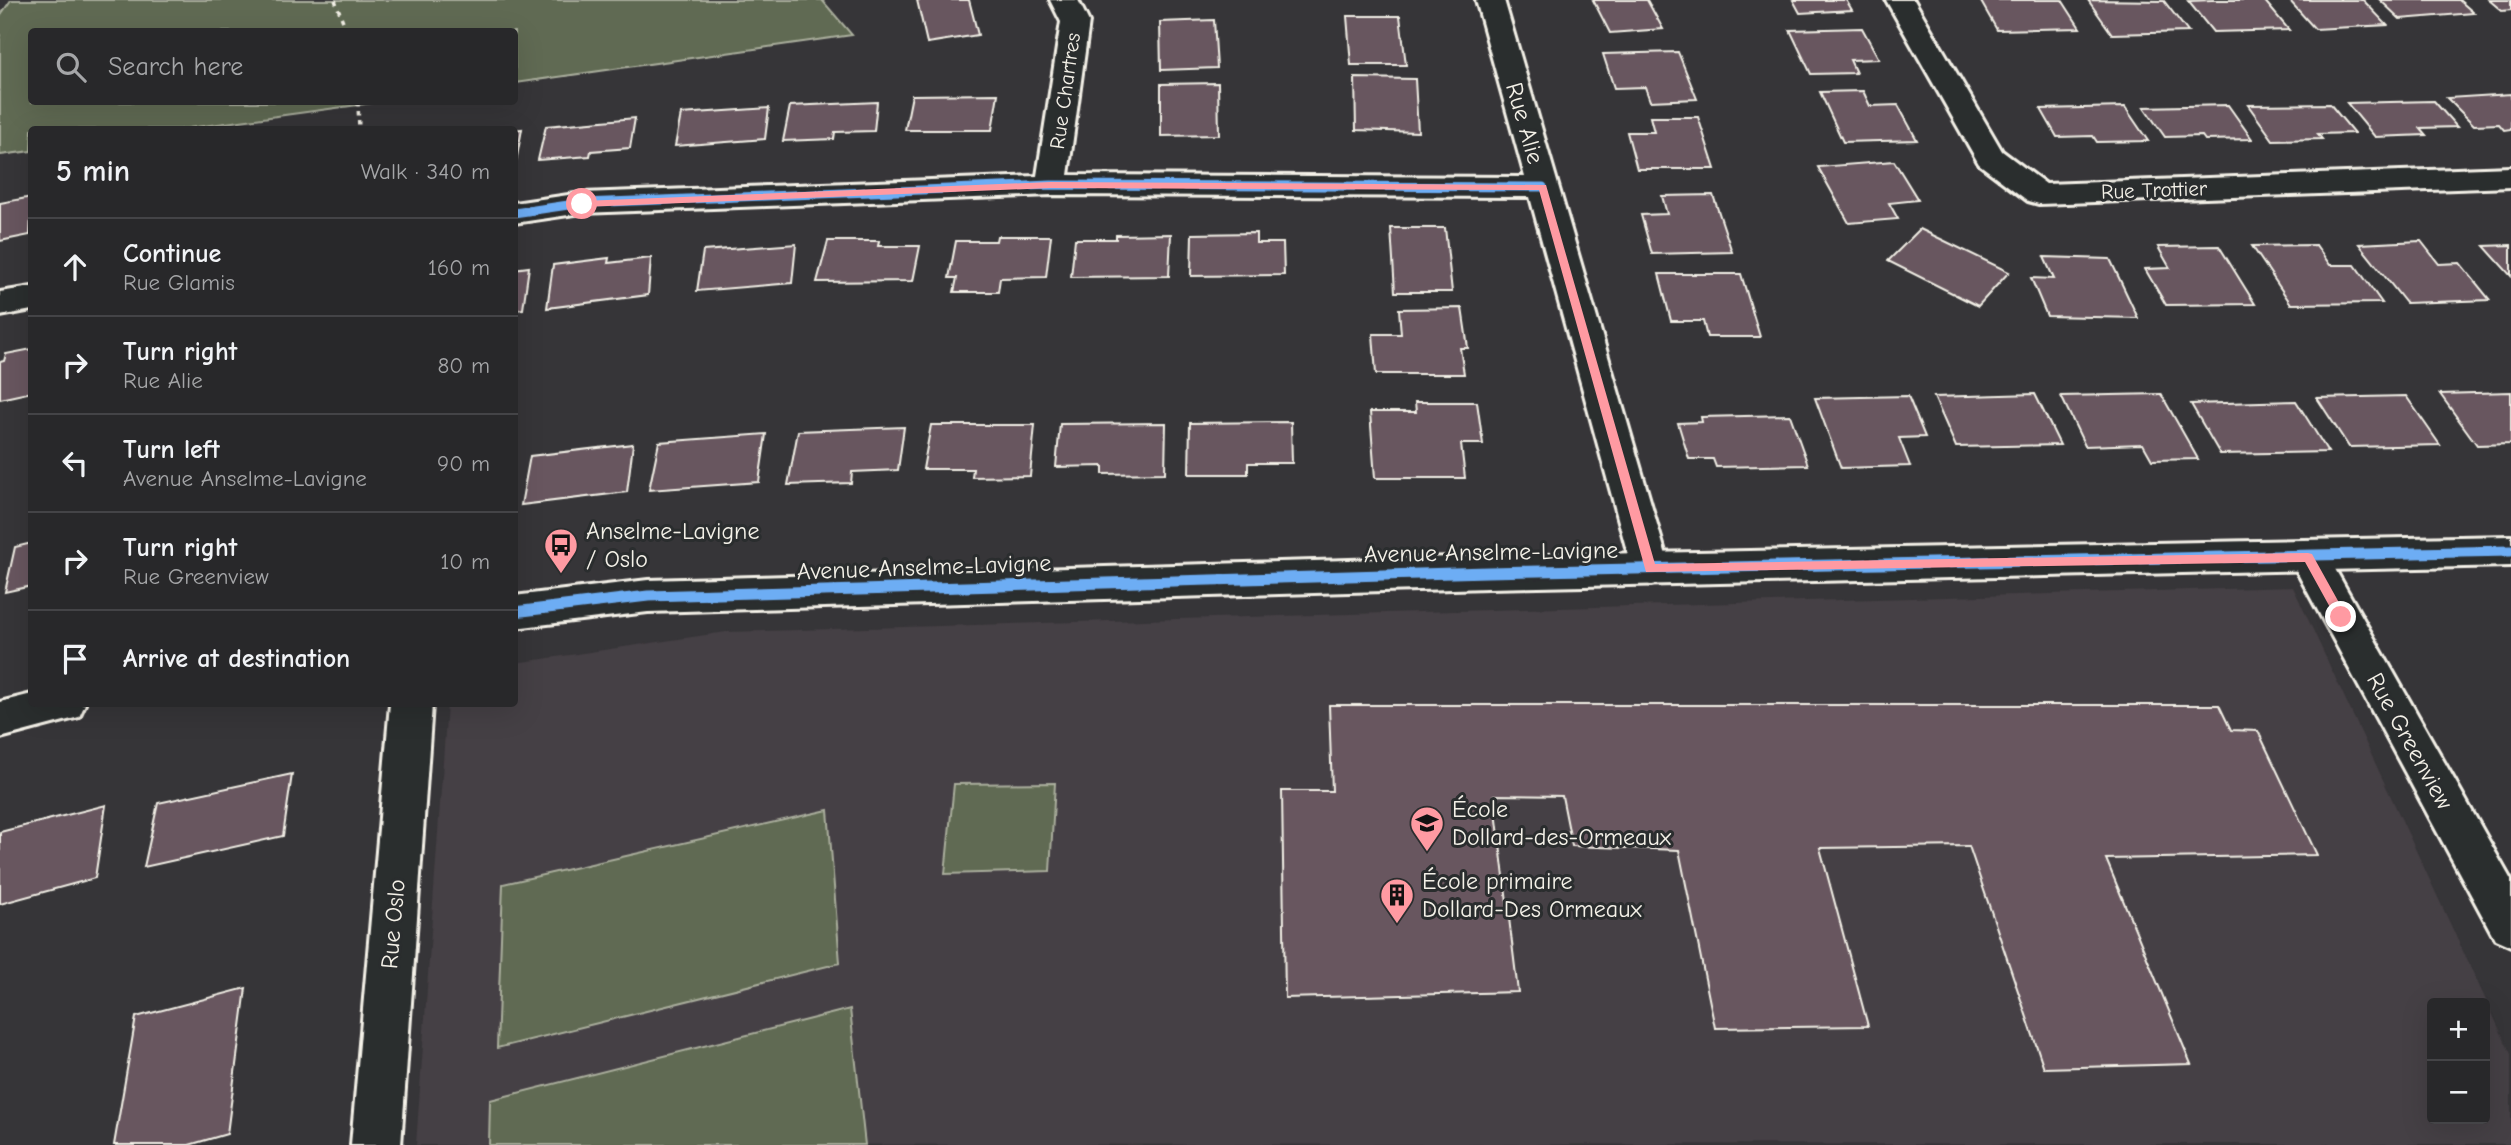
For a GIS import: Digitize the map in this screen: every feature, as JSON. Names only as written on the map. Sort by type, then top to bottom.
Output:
[{"type":"street","name":"Rue Chartres","points":[[1051,185],[1075,22],[1064,0]]},
{"type":"street","name":"Rue Alie","points":[[1490,0],[1650,569]]},
{"type":"street","name":"Rue Trottier","points":[[1900,0],[1990,157],[2039,194],[2511,177]]},
{"type":"street","points":[[518,212],[582,204],[1051,185],[1543,187]]},
{"type":"street","points":[[0,304],[28,299]]},
{"type":"street","name":"Avenue Anselme-Lavigne","points":[[518,612],[648,596],[1650,569],[2511,551]]},
{"type":"street","name":"Rue Greenview","points":[[2308,557],[2511,924]]},
{"type":"street","points":[[0,720],[52,707]]},
{"type":"street","name":"Rue Oslo","points":[[376,1145],[411,707]]},
{"type":"path","points":[[335,0],[346,28]]},
{"type":"path","points":[[358,105],[359,126]]},
{"type":"shaded area","name":"École Dollard-des-Ormeaux","points":[[2293,587],[2485,998],[2427,998],[2427,1124],[2490,1124],[2490,1009],[2511,1054],[2511,1144],[416,1145],[447,707],[518,707],[518,663],[726,632]]},
{"type":"green space","points":[[11,0],[822,0],[852,35],[518,83],[518,28],[28,28],[28,105],[358,105],[203,126],[28,126],[28,151],[0,155],[0,16]]},
{"type":"green space","points":[[1055,783],[1050,871],[945,874],[954,784]]},
{"type":"green space","points":[[828,810],[840,963],[497,1048],[503,884]]},
{"type":"green space","points":[[850,1009],[865,1145],[489,1145],[490,1100]]},
{"type":"building","points":[[917,0],[969,0],[978,35],[927,43]]},
{"type":"building","points":[[1593,0],[1647,0],[1663,29],[1610,33]]},
{"type":"building","points":[[1793,0],[1846,0],[1852,10],[1800,13]]},
{"type":"building","points":[[1980,0],[2062,0],[2080,28],[1997,30]]},
{"type":"building","points":[[2088,0],[2164,1],[2188,32],[2112,34]]},
{"type":"building","points":[[2264,0],[2289,30],[2213,32],[2188,1]]},
{"type":"building","points":[[2289,0],[2363,0],[2387,25],[2315,29]]},
{"type":"building","points":[[2380,0],[2459,0],[2474,13],[2400,19]]},
{"type":"building","points":[[2489,0],[2511,0],[2511,10],[2502,11]]},
{"type":"building","points":[[1347,16],[1400,16],[1406,65],[1351,65]]},
{"type":"building","points":[[1214,20],[1217,68],[1161,70],[1160,22]]},
{"type":"building","points":[[1862,28],[1879,59],[1850,60],[1856,73],[1811,74],[1790,30]]},
{"type":"building","points":[[1678,52],[1697,99],[1650,101],[1645,87],[1614,88],[1603,54]]},
{"type":"building","points":[[1355,78],[1415,79],[1418,132],[1356,130]]},
{"type":"building","points":[[1218,83],[1219,135],[1161,136],[1161,84]]},
{"type":"building","points":[[1863,91],[1870,106],[1898,105],[1917,140],[1843,142],[1820,92]]},
{"type":"building","points":[[998,94],[992,130],[905,130],[912,95]]},
{"type":"building","points":[[2511,94],[2511,129],[2504,130],[2499,124],[2474,125],[2447,98]]},
{"type":"building","points":[[2434,101],[2457,127],[2420,128],[2426,135],[2375,137],[2347,103]]},
{"type":"building","points":[[877,102],[874,131],[835,132],[834,139],[783,141],[790,106]]},
{"type":"building","points":[[2330,104],[2354,133],[2318,134],[2322,139],[2273,140],[2248,105]]},
{"type":"building","points":[[2228,105],[2252,139],[2165,137],[2144,107]]},
{"type":"building","points":[[2125,107],[2148,141],[2097,142],[2093,136],[2057,137],[2041,109]]},
{"type":"building","points":[[769,108],[765,139],[675,146],[681,114]]},
{"type":"building","points":[[1650,117],[1698,117],[1715,169],[1637,169],[1627,132],[1654,132]]},
{"type":"building","points":[[635,118],[630,148],[591,151],[590,156],[538,160],[546,126]]},
{"type":"building","points":[[522,129],[518,151],[518,130]]},
{"type":"building","points":[[1894,161],[1918,200],[1889,203],[1898,219],[1849,223],[1818,167]]},
{"type":"building","points":[[1713,195],[1732,252],[1652,254],[1641,215],[1667,214],[1662,196]]},
{"type":"building","points":[[28,198],[28,235],[0,241],[0,203]]},
{"type":"building","points":[[1391,228],[1445,228],[1452,292],[1395,292]]},
{"type":"building","points":[[1920,229],[2009,272],[1978,306],[1888,261]]},
{"type":"building","points":[[1256,233],[1256,243],[1283,243],[1284,275],[1191,276],[1192,234]]},
{"type":"building","points":[[1171,234],[1169,276],[1071,277],[1075,239],[1116,239],[1116,235]]},
{"type":"building","points":[[997,236],[1051,236],[1046,277],[1000,278],[998,292],[954,292],[957,278],[949,278],[956,241],[996,241]]},
{"type":"building","points":[[828,241],[879,241],[878,246],[920,246],[913,281],[817,282]]},
{"type":"building","points":[[2421,241],[2439,264],[2460,263],[2490,300],[2406,303],[2359,244]]},
{"type":"building","points":[[796,244],[792,283],[697,291],[703,251]]},
{"type":"building","points":[[2316,245],[2330,265],[2355,265],[2382,303],[2291,304],[2252,246]]},
{"type":"building","points":[[2511,245],[2511,276],[2484,246]]},
{"type":"building","points":[[2219,246],[2255,304],[2166,305],[2145,269],[2170,268],[2158,247]]},
{"type":"building","points":[[2044,257],[2110,259],[2138,318],[2047,316],[2031,278],[2054,279]]},
{"type":"building","points":[[609,258],[608,263],[651,258],[648,295],[547,308],[553,265]]},
{"type":"building","points":[[529,267],[523,309],[518,310],[518,268]]},
{"type":"building","points":[[1659,274],[1741,274],[1760,337],[1707,337],[1703,321],[1671,321]]},
{"type":"building","points":[[1462,308],[1468,348],[1460,348],[1464,374],[1376,374],[1373,334],[1401,334],[1399,309]]},
{"type":"building","points":[[28,350],[28,393],[0,399],[0,362],[4,361],[6,354]]},
{"type":"building","points":[[2511,392],[2511,444],[2477,445],[2440,394]]},
{"type":"building","points":[[2035,394],[2060,445],[1956,447],[1934,397]]},
{"type":"building","points":[[2161,394],[2198,459],[2152,460],[2143,444],[2085,446],[2061,396]]},
{"type":"building","points":[[1908,396],[1925,437],[1899,438],[1910,466],[1841,468],[1815,398]]},
{"type":"building","points":[[2406,396],[2440,445],[2349,447],[2317,398]]},
{"type":"building","points":[[2296,401],[2328,452],[2220,454],[2191,404]]},
{"type":"building","points":[[1415,402],[1477,402],[1483,444],[1461,444],[1465,478],[1375,478],[1370,412],[1416,412]]},
{"type":"building","points":[[1790,415],[1808,465],[1716,467],[1713,459],[1689,459],[1678,423],[1702,422],[1701,417]]},
{"type":"building","points":[[1291,422],[1292,463],[1248,463],[1248,474],[1189,474],[1190,423]]},
{"type":"building","points":[[1166,423],[1165,473],[1103,474],[1103,466],[1056,467],[1060,424]]},
{"type":"building","points":[[931,425],[1035,425],[1030,476],[972,477],[973,469],[923,469]]},
{"type":"building","points":[[904,427],[898,470],[852,472],[851,483],[788,485],[798,431]]},
{"type":"building","points":[[766,434],[759,482],[649,490],[659,442]]},
{"type":"building","points":[[633,444],[627,492],[521,505],[530,456]]},
{"type":"building","points":[[28,544],[28,587],[5,592],[15,547]]},
{"type":"building","name":"École primaire Dollard-Des Ormeaux","points":[[1329,705],[2219,705],[2231,730],[2258,731],[2317,855],[2106,859],[2191,1064],[2044,1068],[1969,846],[1820,848],[1868,1026],[1715,1028],[1679,850],[1572,846],[1562,796],[1494,795],[1518,992],[1285,998],[1282,791],[1332,791]]},
{"type":"building","points":[[292,774],[283,836],[144,867],[158,803]]},
{"type":"building","points":[[106,805],[95,878],[0,904],[0,832]]},
{"type":"building","points":[[246,988],[227,1134],[189,1145],[114,1145],[136,1017]]},
{"type":"cycle path","points":[[518,212],[582,203],[1051,185],[1543,187]]},
{"type":"cycle path","points":[[518,612],[648,596],[1488,572],[2511,551]]},
{"type":"place","name":"Anselme-Lavigne / Oslo","points":[[561,575]]},
{"type":"place","name":"École Dollard-des-Ormeaux","points":[[1427,853]]},
{"type":"place","name":"École primaire Dollard-Des Ormeaux","points":[[1397,925]]},
{"type":"route","points":[[582,204],[1051,185],[1543,187],[1650,569],[2308,557],[2341,617]]}]
